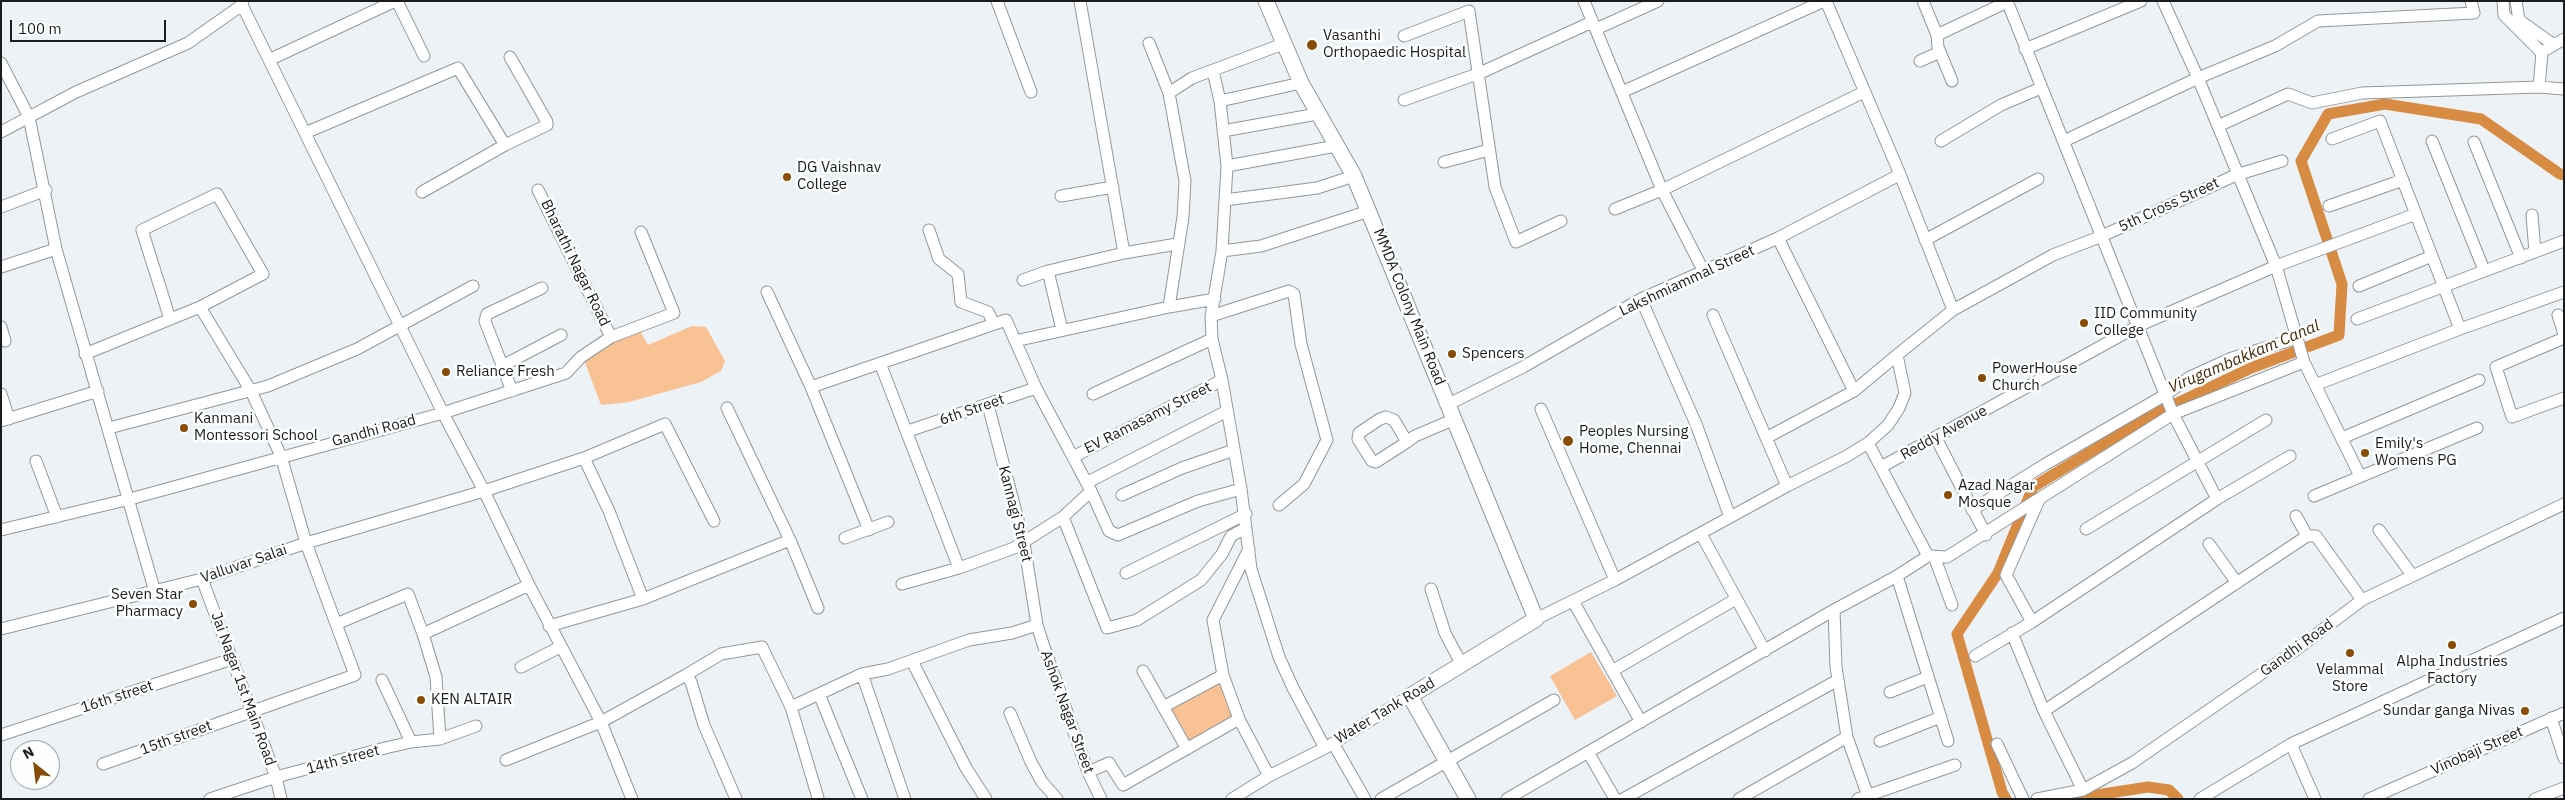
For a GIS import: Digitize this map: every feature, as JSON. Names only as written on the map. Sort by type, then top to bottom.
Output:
[{"type":"street","points":[[271,60],[396,1],[424,56]]},
{"type":"street","points":[[997,1],[1031,92]]},
{"type":"street","points":[[1080,1],[1124,253]]},
{"type":"street","name":"MMDA Colony Main Road","points":[[1267,1],[1301,84],[1354,176],[1536,619]]},
{"type":"street","points":[[1584,1],[1662,190],[1704,272]]},
{"type":"street","points":[[1404,100],[1480,73],[1658,1]]},
{"type":"street","points":[[1622,92],[1825,1],[1899,174],[1953,310]]},
{"type":"street","points":[[1923,1],[1937,35],[1940,52],[1952,81]]},
{"type":"street","points":[[2026,49],[2141,1]]},
{"type":"street","points":[[2164,1],[2276,266],[2304,362],[2360,476]]},
{"type":"street","points":[[2064,141],[2198,78],[2275,46],[2318,21],[2474,13],[2471,1]]},
{"type":"street","points":[[2503,1],[2504,15],[2542,53],[2540,87]]},
{"type":"street","points":[[2516,1],[2519,20],[2554,45]]},
{"type":"street","points":[[1937,35],[2007,2],[2173,414],[2195,461],[2217,499]]},
{"type":"street","points":[[1,132],[76,92],[188,43],[243,3],[305,133],[443,413],[484,491],[549,626],[601,722],[632,799]]},
{"type":"street","points":[[1404,36],[1469,11],[1480,73],[1495,187],[1516,242],[1561,221]]},
{"type":"street","points":[[2542,53],[2564,38]]},
{"type":"street","points":[[1149,43],[1169,93],[1185,181],[1183,217],[1177,244],[1170,307]]},
{"type":"street","points":[[1169,93],[1192,78],[1283,44]]},
{"type":"street","points":[[1920,61],[1940,52]]},
{"type":"street","points":[[422,192],[505,145],[546,127],[548,124],[510,57]]},
{"type":"street","points":[[1,63],[29,117],[46,190],[56,249],[85,354],[130,499],[155,592]]},
{"type":"street","points":[[305,133],[458,68],[505,145]]},
{"type":"street","points":[[1213,71],[1220,100],[1227,166],[1222,251],[1211,316],[1212,339],[1222,380],[1246,514],[1244,529],[1251,569],[1279,657],[1293,688],[1366,799]]},
{"type":"street","points":[[1220,100],[1301,84]]},
{"type":"street","points":[[2218,126],[2288,94],[2312,103],[2362,93],[2540,87],[2564,89]]},
{"type":"street","points":[[1941,141],[2001,105],[2041,88]]},
{"type":"street","points":[[1615,209],[1662,190],[1864,92]]},
{"type":"street","points":[[1222,131],[1317,114]]},
{"type":"street","points":[[2332,138],[2380,121],[2460,329]]},
{"type":"street","points":[[2432,141],[2484,270]]},
{"type":"street","points":[[2474,142],[2521,258]]},
{"type":"street","points":[[1227,166],[1336,146]]},
{"type":"street","points":[[1444,162],[1489,150]]},
{"type":"street","name":"5th Cross Street","points":[[1766,438],[1854,391],[1953,310],[2053,255],[2102,236],[2236,174],[2282,161]]},
{"type":"street","name":"Lakshmiammal Street","points":[[1449,404],[1523,367],[1642,299],[1778,238],[1899,174]]},
{"type":"street","points":[[1225,200],[1317,188],[1354,176]]},
{"type":"street","points":[[1925,240],[2038,179]]},
{"type":"street","points":[[2329,206],[2403,180]]},
{"type":"street","points":[[1061,196],[1113,187]]},
{"type":"street","points":[[1,207],[46,190]]},
{"type":"street","name":"Bharathi Nagar Road","points":[[538,190],[611,336]]},
{"type":"street","points":[[85,354],[200,307],[263,274],[217,194],[142,230],[170,319]]},
{"type":"street","points":[[1222,251],[1261,246],[1369,211]]},
{"type":"street","name":"Reddy Avenue","points":[[1881,467],[2138,326],[2276,266],[2416,214]]},
{"type":"street","points":[[2532,215],[2535,252]]},
{"type":"street","points":[[929,230],[939,259],[958,274],[960,280],[959,298],[961,302],[988,312],[994,324]]},
{"type":"street","name":"Gandhi Road","points":[[1,530],[130,499],[443,413],[566,373],[581,357],[611,336],[674,313],[641,232]]},
{"type":"street","points":[[1778,238],[1854,391]]},
{"type":"street","points":[[2357,320],[2564,241]]},
{"type":"street","points":[[1023,280],[1048,271],[1124,253],[1177,244]]},
{"type":"street","points":[[1,267],[56,249]]},
{"type":"street","points":[[2359,286],[2432,256]]},
{"type":"street","points":[[1048,271],[1062,330]]},
{"type":"street","points":[[109,428],[251,391],[357,349],[473,286]]},
{"type":"street","points":[[512,391],[504,365],[485,321],[487,314],[542,288]]},
{"type":"street","points":[[1211,316],[1288,291],[1294,294],[1301,344],[1327,440],[1304,484],[1279,505]]},
{"type":"street","points":[[767,292],[811,387],[869,530]]},
{"type":"street","points":[[2316,385],[2460,329],[2564,292]]},
{"type":"street","points":[[1015,341],[1215,299]]},
{"type":"street","points":[[1642,299],[1696,424],[1730,517]]},
{"type":"street","points":[[200,307],[251,391],[281,456],[306,543],[336,624],[408,594],[436,677],[440,739]]},
{"type":"street","points":[[1713,315],[1786,486]]},
{"type":"street","points":[[2558,315],[2564,334]]},
{"type":"street","points":[[811,387],[1006,320],[1036,388],[1089,486],[1109,531],[1118,535],[1198,501],[1241,489]]},
{"type":"street","points":[[1,327],[5,341]]},
{"type":"street","points":[[504,365],[561,335]]},
{"type":"street","points":[[1972,510],[2051,461],[2165,395],[2190,376],[2232,358],[2297,338]]},
{"type":"street","points":[[2564,338],[2496,367],[2512,417],[2564,398]]},
{"type":"street","points":[[1093,394],[1212,339]]},
{"type":"street","points":[[1536,619],[1615,580],[1786,486],[1848,456],[1868,443],[1888,425],[1899,408],[1905,393],[1898,355]]},
{"type":"street","points":[[1507,799],[1931,556],[1947,557],[2173,414],[2304,362]]},
{"type":"street","points":[[880,363],[908,431],[959,568]]},
{"type":"street","name":"EV Ramasamy Street","points":[[1073,457],[1222,380]]},
{"type":"street","points":[[2342,438],[2479,380]]},
{"type":"street","name":"6th Street","points":[[908,431],[1036,388]]},
{"type":"street","points":[[1,394],[5,420],[98,391]]},
{"type":"street","name":"Kannagi Street","points":[[988,405],[1024,543],[1037,625]]},
{"type":"street","points":[[727,408],[790,540],[818,608]]},
{"type":"street","points":[[1541,409],[1615,580]]},
{"type":"street","points":[[902,584],[959,568],[1024,543],[1063,517],[1089,486],[1227,411]]},
{"type":"street","points":[[1407,442],[1394,420],[1386,417],[1380,418],[1359,433],[1358,439],[1372,461],[1376,462],[1407,442],[1455,419]]},
{"type":"street","points":[[2086,529],[2195,461],[2266,420]]},
{"type":"street","name":"Valluvar Salai","points":[[1,629],[202,579],[306,543],[484,491],[584,458],[665,424],[714,521]]},
{"type":"street","points":[[2314,496],[2477,428]]},
{"type":"street","points":[[1936,438],[1986,534]]},
{"type":"street","points":[[1868,443],[1931,556],[1952,605]]},
{"type":"street","points":[[1122,495],[1182,468],[1234,450]]},
{"type":"street","points":[[1975,656],[2032,622],[2217,499],[2290,456]]},
{"type":"street","points":[[584,458],[609,511],[643,599]]},
{"type":"street","points":[[36,461],[57,517]]},
{"type":"street","points":[[2032,622],[2006,575],[2038,500]]},
{"type":"street","name":"Gandhi Road","points":[[2037,799],[2084,790],[2132,763],[2292,652],[2362,600],[2564,504]]},
{"type":"street","points":[[1126,573],[1246,514]]},
{"type":"street","points":[[2296,516],[2307,536]]},
{"type":"street","points":[[1063,517],[1107,628],[1137,620],[1200,580],[1222,554],[1231,536],[1244,529]]},
{"type":"street","points":[[845,538],[888,522]]},
{"type":"street","points":[[2379,530],[2412,575]]},
{"type":"street","points":[[1701,534],[1766,651]]},
{"type":"street","points":[[2044,711],[2307,536],[2316,536],[2362,600]]},
{"type":"street","points":[[549,626],[643,599],[790,540]]},
{"type":"street","points":[[2209,544],[2237,584]]},
{"type":"street","points":[[1249,549],[1213,620],[1223,675],[1239,719],[1269,776]]},
{"type":"street","points":[[1897,576],[1948,741]]},
{"type":"street","name":"Jai Nagar 1st Main Road","points":[[202,579],[250,712],[276,777],[280,799]]},
{"type":"street","points":[[423,634],[529,585]]},
{"type":"street","points":[[1431,589],[1445,633],[1462,665]]},
{"type":"street","points":[[1612,671],[1736,599]]},
{"type":"street","points":[[1573,601],[1641,722]]},
{"type":"street","points":[[1834,610],[1838,680],[1847,737],[1865,797],[1955,765]]},
{"type":"street","points":[[2200,799],[2216,795],[2291,744],[2564,618]]},
{"type":"street","name":"Water Tank Road","points":[[1232,799],[1269,776],[1329,745],[1536,619]]},
{"type":"street","name":"15th street","points":[[103,764],[355,675],[336,624]]},
{"type":"street","points":[[791,707],[862,674],[912,661],[969,640],[1012,633],[1037,625]]},
{"type":"street","name":"Ashok Nagar Street","points":[[1037,625],[1088,772],[1101,799]]},
{"type":"street","points":[[2012,633],[2044,711],[2084,790]]},
{"type":"street","points":[[521,667],[560,647]]},
{"type":"street","points":[[506,760],[601,722],[721,654],[762,647],[791,707],[818,798]]},
{"type":"street","name":"16th street","points":[[1,735],[232,659]]},
{"type":"street","points":[[912,661],[966,768],[986,799]]},
{"type":"street","points":[[1143,671],[1187,749]]},
{"type":"street","points":[[862,674],[905,799]]},
{"type":"street","points":[[686,675],[691,682],[704,725],[736,799]]},
{"type":"street","points":[[1163,707],[1223,675]]},
{"type":"street","points":[[1890,692],[1928,677]]},
{"type":"street","points":[[382,680],[411,742]]},
{"type":"street","points":[[1623,799],[1838,680]]},
{"type":"street","points":[[819,694],[862,799]]},
{"type":"street","points":[[1410,696],[1468,799]]},
{"type":"street","points":[[1381,799],[1446,760],[1554,700]]},
{"type":"street","points":[[1010,713],[1031,762],[1042,782],[1057,799]]},
{"type":"street","name":"Vinobaji Street","points":[[2369,799],[2392,794],[2564,713]]},
{"type":"street","points":[[1880,741],[1941,717]]},
{"type":"street","points":[[2551,718],[2564,758]]},
{"type":"street","points":[[1088,772],[1109,763],[1123,785],[1239,719]]},
{"type":"street","name":"14th street","points":[[210,799],[276,777],[411,742],[440,739],[476,726]]},
{"type":"street","points":[[1739,799],[1847,737]]},
{"type":"street","points":[[1997,744],[2023,799]]},
{"type":"street","points":[[2291,744],[2315,799]]},
{"type":"street","points":[[1588,752],[1615,799]]},
{"type":"street","points":[[2535,799],[2564,788]]},
{"type":"shaded area","points":[[692,326],[706,327],[725,361],[721,371],[701,382],[629,402],[601,405],[584,360],[612,339],[640,331],[648,345]]},
{"type":"shaded area","points":[[1591,652],[1617,696],[1575,720],[1550,676]]},
{"type":"shaded area","points":[[1221,679],[1237,719],[1186,747],[1165,707]]},
{"type":"waterway","name":"Virugambakkam Canal","points":[[2006,799],[2002,792],[1957,634],[1998,573],[2033,487],[2148,417],[2251,368],[2339,335],[2342,284],[2301,161],[2328,114],[2385,104],[2481,119],[2564,175]]},
{"type":"waterway","name":"Virugambakkam Canal","points":[[2071,799],[2148,787],[2169,790],[2178,799]]},
{"type":"place","name":"Vasanthi Orthopaedic Hospital","points":[[1312,45]]},
{"type":"place","name":"DG Vaishnav College","points":[[787,177]]},
{"type":"place","name":"IID Community College","points":[[2084,323]]},
{"type":"place","name":"Spencers","points":[[1452,354]]},
{"type":"place","name":"Reliance Fresh","points":[[446,372]]},
{"type":"place","name":"PowerHouse Church","points":[[1982,378]]},
{"type":"place","name":"Kanmani Montessori School","points":[[184,428]]},
{"type":"place","name":"Peoples Nursing Home, Chennai","points":[[1568,441]]},
{"type":"place","name":"Emily's Womens PG","points":[[2365,453]]},
{"type":"place","name":"Azad Nagar Mosque","points":[[1948,495]]},
{"type":"place","name":"Seven Star Pharmacy","points":[[193,604]]},
{"type":"place","name":"Alpha Industries Factory","points":[[2452,645]]},
{"type":"place","name":"Velammal Store","points":[[2350,653]]},
{"type":"place","name":"KEN ALTAIR","points":[[421,700]]},
{"type":"place","name":"Sundar ganga Nivas","points":[[2525,711]]}]
